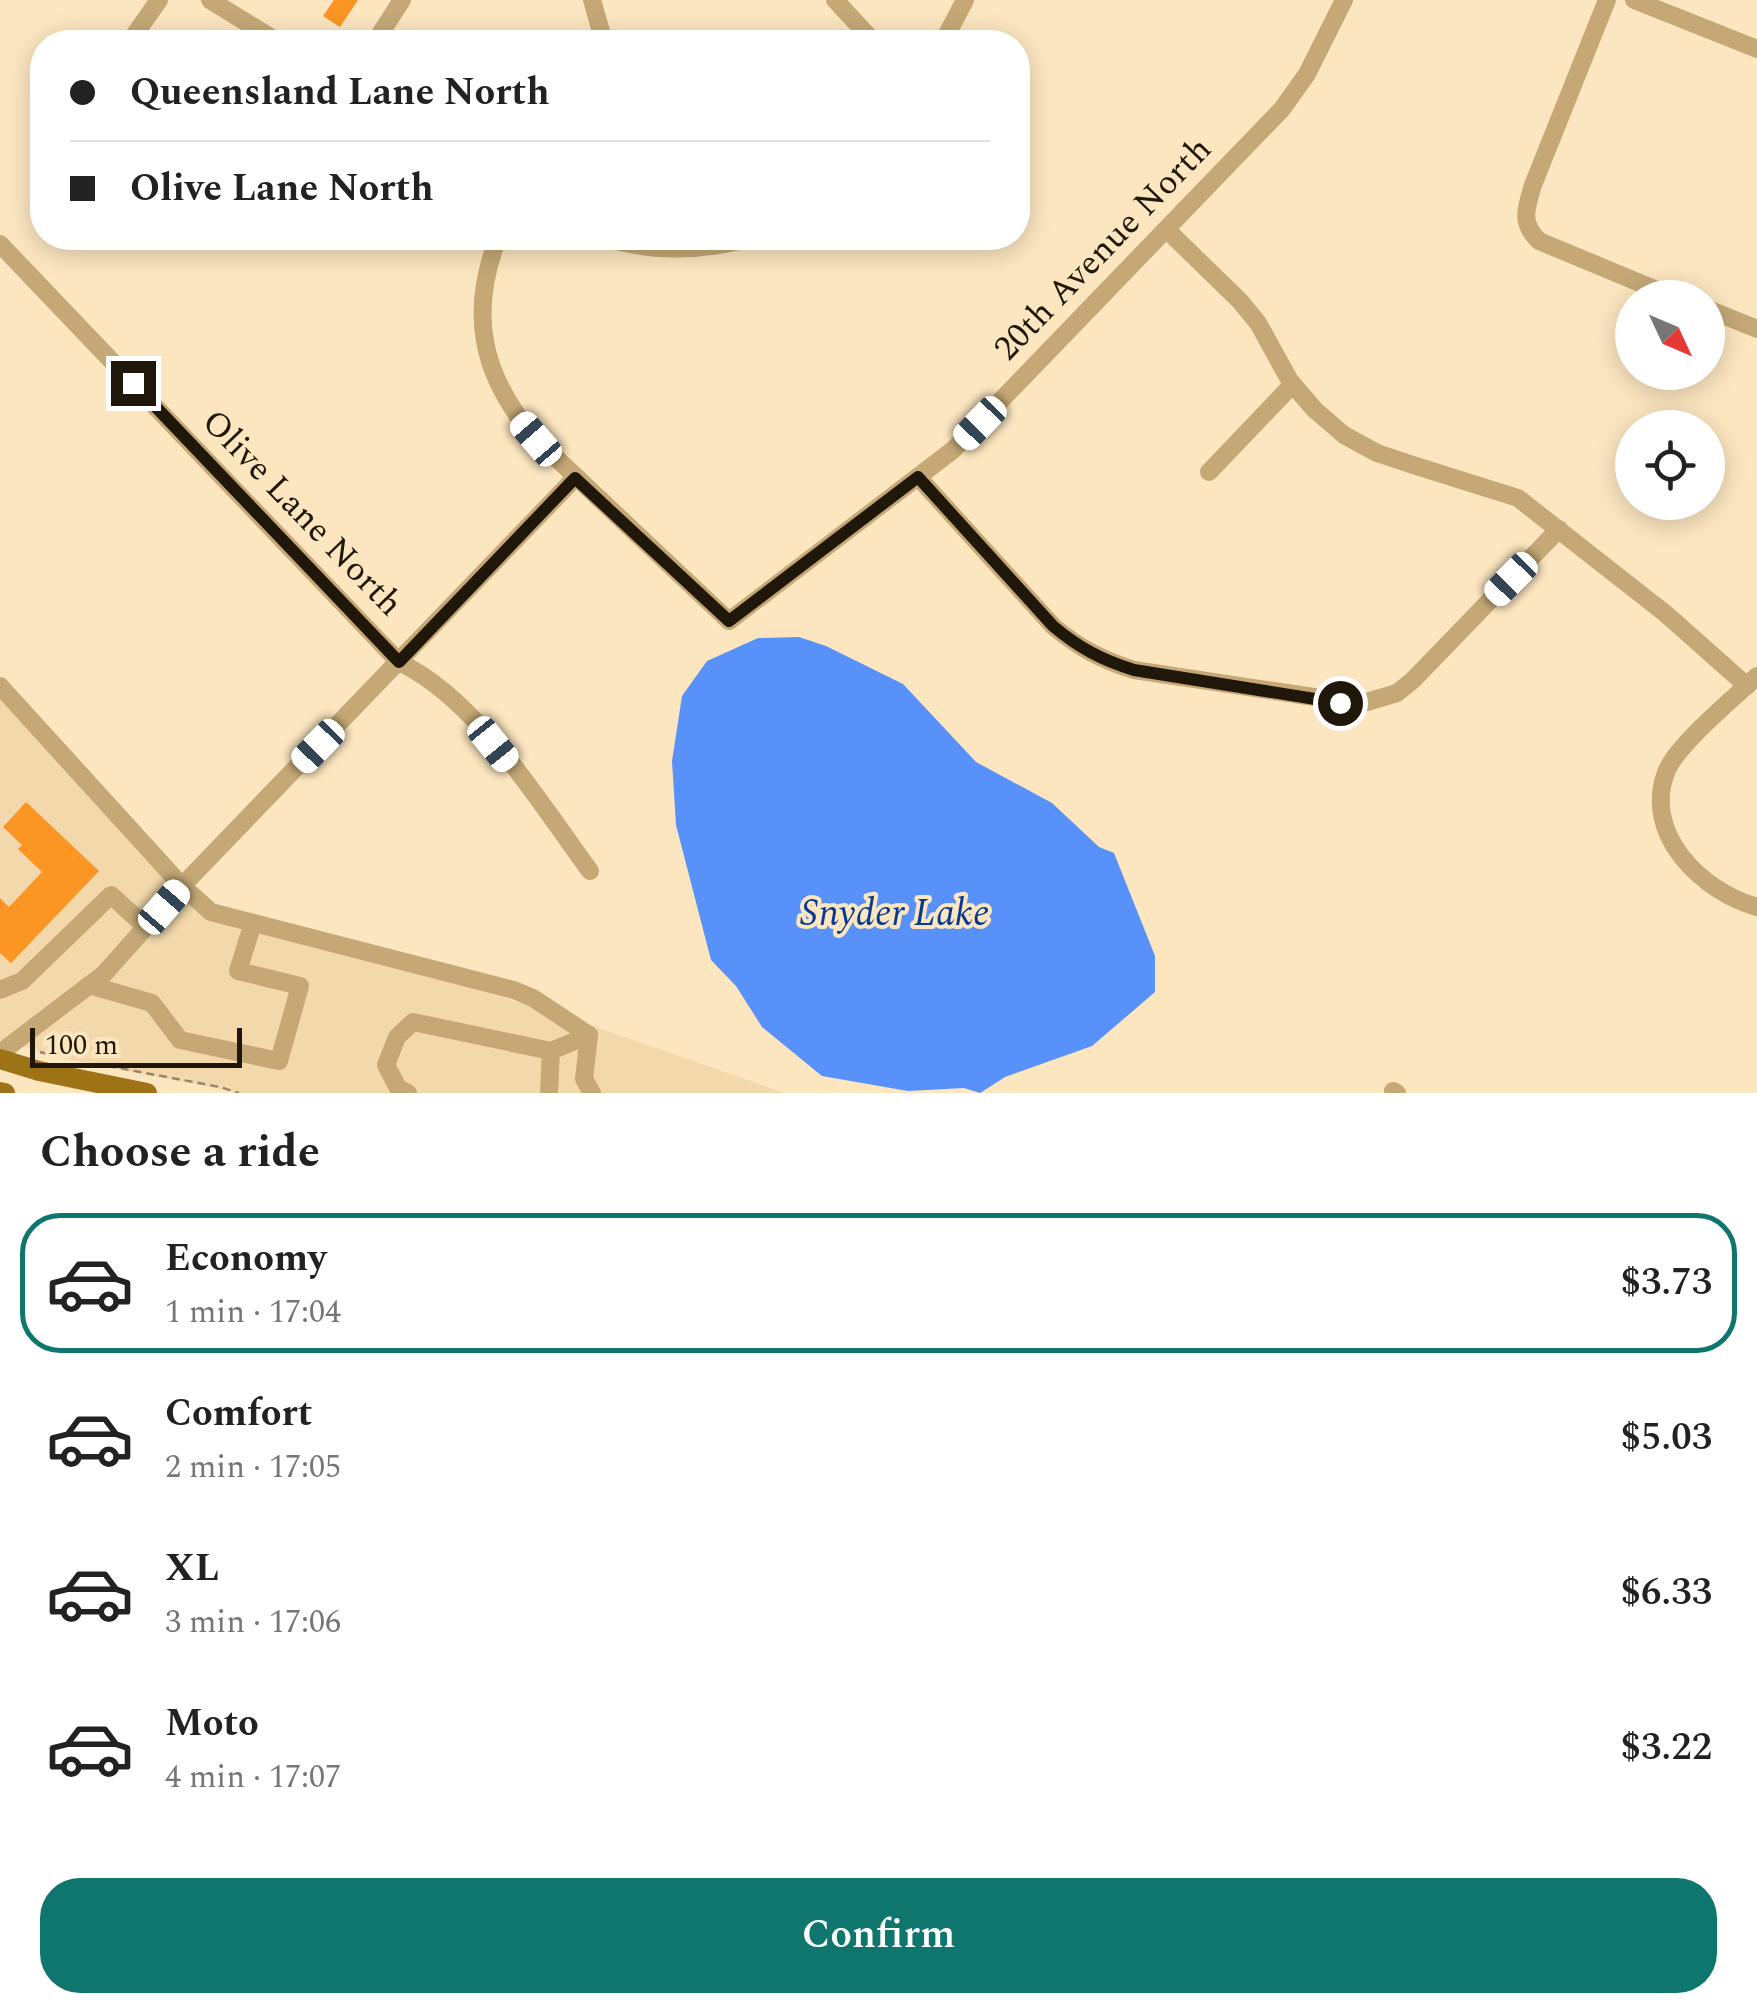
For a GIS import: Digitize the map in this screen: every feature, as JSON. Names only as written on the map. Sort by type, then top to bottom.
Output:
[{"type":"main road","points":[[0,1056],[39,1072],[147,1093]]},
{"type":"street","points":[[138,30],[160,0]]},
{"type":"street","points":[[210,0],[259,30]]},
{"type":"street","points":[[383,30],[402,0]]},
{"type":"street","points":[[592,0],[601,30]]},
{"type":"street","points":[[835,0],[863,30]]},
{"type":"street","points":[[949,30],[965,0]]},
{"type":"street","name":"20th Avenue North","points":[[575,478],[729,621],[953,450],[1282,109],[1307,74],[1344,0]]},
{"type":"street","points":[[1607,0],[1524,213],[1539,241],[1633,280]]},
{"type":"street","points":[[1634,0],[1757,49]]},
{"type":"street","points":[[1167,230],[1240,301],[1258,323],[1294,384],[1315,410],[1344,435],[1412,466],[1518,498],[1752,680],[1681,750],[1668,768],[1661,803],[1670,840],[1683,858],[1720,892],[1757,907]]},
{"type":"street","name":"Olive Lane North","points":[[0,244],[399,662],[448,691],[538,799],[590,872]]},
{"type":"street","points":[[0,1056],[104,974],[182,886],[575,478],[516,416],[499,389],[482,330],[486,268],[493,250]]},
{"type":"street","points":[[1725,316],[1757,328]]},
{"type":"street","points":[[1208,472],[1294,384]]},
{"type":"street","points":[[918,477],[1053,626],[1104,661],[1134,670],[1340,703],[1378,700],[1405,686],[1560,528]]},
{"type":"street","points":[[0,686],[182,886],[211,912],[514,990],[533,998],[588,1035]]},
{"type":"street","points":[[0,990],[22,981],[110,894],[146,927]]},
{"type":"street","points":[[90,986],[152,1003],[180,1040],[279,1061],[300,986],[238,971],[253,923]]},
{"type":"street","points":[[408,1093],[398,1088],[386,1065],[397,1037],[413,1022],[551,1051],[588,1035]]},
{"type":"street","points":[[588,1035],[584,1079],[592,1093]]},
{"type":"street","points":[[549,1093],[551,1051]]},
{"type":"path","points":[[37,1052],[62,1058]]},
{"type":"path","points":[[104,1066],[220,1086],[239,1093]]},
{"type":"shaded area","points":[[0,685],[216,909],[570,1018],[785,1093],[241,1093],[67,1059],[0,1040]]},
{"type":"water","name":"Snyder Lake","points":[[799,637],[903,684],[976,762],[1052,803],[1099,847],[1114,853],[1155,956],[1155,992],[1092,1046],[1005,1077],[980,1093],[964,1088],[908,1091],[822,1076],[762,1027],[736,986],[711,960],[676,825],[672,761],[682,696],[707,661],[758,638]]},
{"type":"building","points":[[334,0],[358,0],[340,27],[323,16]]},
{"type":"building","points":[[26,802],[99,871],[11,963],[0,953],[0,898],[9,907],[42,872],[18,849],[22,845],[3,827]]},
{"type":"route","points":[[133,383],[399,662],[575,478],[729,621],[918,477],[1053,626],[1104,661],[1134,670],[1340,703]]}]
